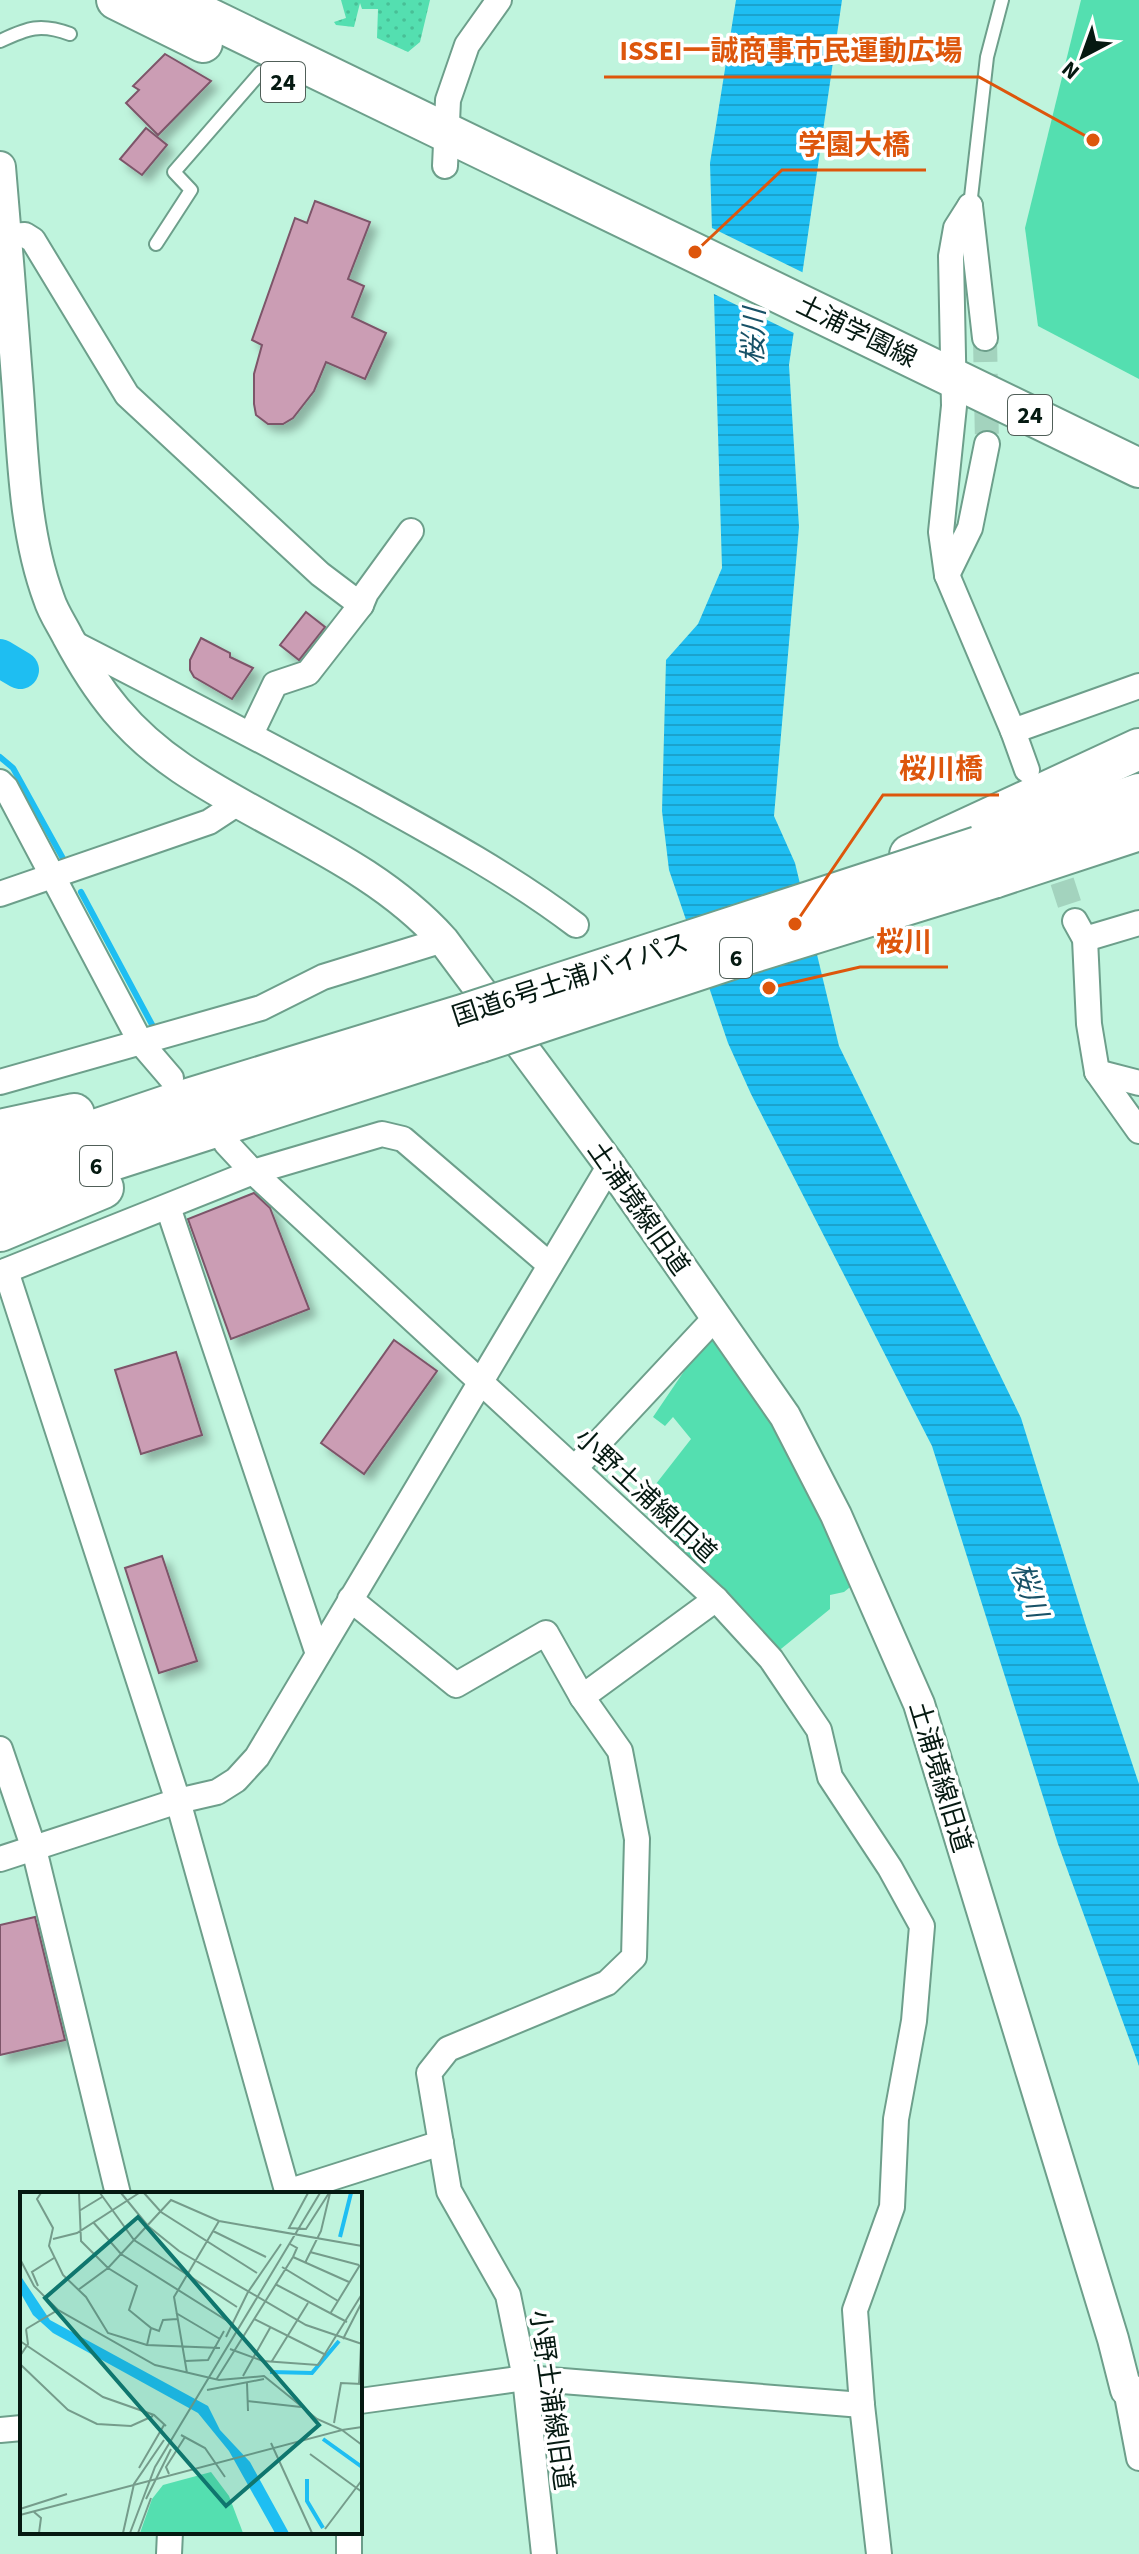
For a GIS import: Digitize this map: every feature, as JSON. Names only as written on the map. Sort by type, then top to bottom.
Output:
[{"type":"highway","points":[[990,856],[1139,749]]},
{"type":"highway","name":"国道6号土浦バイパス","points":[[0,1162],[191,1115],[474,1027],[734,958],[1139,794]]},
{"type":"highway","name":"国道6号土浦バイパス","points":[[474,1027],[881,879],[1139,830]]},
{"type":"highway","points":[[990,856],[1139,847]]},
{"type":"highway","points":[[0,1130],[136,1103],[191,1115],[141,1172],[0,1231]]},
{"type":"highway","name":"国道6号土浦バイパス","points":[[0,1196],[191,1115]]},
{"type":"main road","name":"土浦学園線","points":[[116,0],[373,126],[454,147],[937,370],[1139,468]]},
{"type":"main road","name":"24","points":[[173,0],[454,147]]},
{"type":"main road","name":"土浦学園線","points":[[225,0],[414,97],[454,147]]},
{"type":"street","points":[[454,147],[448,100],[467,45],[499,0]]},
{"type":"street","name":"土浦境線旧道","points":[[0,167],[23,474],[37,555],[49,601],[88,672],[116,712],[146,741],[181,768],[238,803],[370,877],[405,902],[443,940],[610,1165],[785,1416],[836,1515],[919,1704],[1109,2324],[1133,2391]]},
{"type":"street","points":[[970,206],[985,338]]},
{"type":"street","points":[[970,206],[956,228],[951,256],[954,347],[937,370],[954,406],[941,532],[947,575],[1027,770]]},
{"type":"street","points":[[6,236],[25,235],[33,240],[127,395],[320,574],[361,605]]},
{"type":"street","points":[[947,575],[970,528],[987,444]]},
{"type":"street","points":[[251,734],[275,684],[308,673],[361,605],[366,593],[411,531]]},
{"type":"street","points":[[71,642],[251,734],[431,833],[535,894],[576,925]]},
{"type":"street","points":[[1013,731],[1139,686]]},
{"type":"street","name":"小野土浦線旧道","points":[[0,782],[6,788],[141,1043],[191,1115],[716,1599],[582,1697],[620,1751],[637,1839],[634,1957],[607,1983],[448,2049],[429,2073],[449,2191],[508,2295],[525,2378],[544,2554]]},
{"type":"street","points":[[0,894],[209,822],[238,803]]},
{"type":"street","points":[[1139,923],[1080,930],[1097,1072],[1139,1131]]},
{"type":"street","points":[[0,1082],[261,1008],[323,977],[443,940]]},
{"type":"street","points":[[1097,1072],[1139,1083]]},
{"type":"street","points":[[288,2192],[178,1801],[3,1272],[253,1172],[382,1134],[403,1139],[550,1265]]},
{"type":"street","points":[[0,1859],[178,1801],[217,1792],[236,1780],[257,1757],[610,1165]]},
{"type":"street","points":[[168,1207],[318,1654]]},
{"type":"street","points":[[575,1468],[716,1317]]},
{"type":"street","points":[[350,1599],[456,1685],[546,1633],[582,1697]]},
{"type":"street","points":[[716,1599],[771,1659],[819,1730],[830,1777],[890,1868],[922,1926],[914,2021],[896,2119],[892,2207],[855,2310],[879,2554]]},
{"type":"street","points":[[0,1749],[34,1849],[118,2192]]},
{"type":"street","points":[[291,2192],[441,2143]]},
{"type":"street","points":[[362,2401],[525,2378],[862,2405]]},
{"type":"street","points":[[1133,2391],[1139,2458]]},
{"type":"street","points":[[0,2430],[20,2428]]},
{"type":"street","points":[[169,2554],[170,2534]]},
{"type":"lane","points":[[970,206],[987,57],[1002,0]]},
{"type":"lane","points":[[0,41],[23,30],[38,28],[51,27],[70,34]]},
{"type":"lane","points":[[156,244],[191,190],[174,172],[261,72]]},
{"type":"green space","points":[[341,0],[430,0],[420,42],[408,52],[377,38],[378,9],[362,9],[360,3],[354,27],[336,25],[334,22],[346,18]]},
{"type":"green space","points":[[1081,0],[1139,0],[1139,379],[1038,326],[1025,228]]},
{"type":"green space","points":[[716,1324],[779,1419],[855,1583],[844,1592],[830,1595],[830,1609],[776,1653],[647,1512],[652,1489],[691,1439],[673,1417],[665,1426],[653,1417]]},
{"type":"water","points":[[736,0],[842,0],[789,365],[799,527],[774,816],[795,863],[839,1046],[1021,1418],[1139,1784],[1139,2066],[1058,1844],[932,1446],[751,1094],[728,1043],[669,870],[662,811],[666,660],[698,624],[722,568],[710,163]]},
{"type":"pier","points":[[708,226],[806,274],[798,335],[710,292]]},
{"type":"building","points":[[165,54],[211,81],[158,135],[126,103],[139,90],[133,86]]},
{"type":"building","points":[[146,128],[167,145],[142,175],[120,159]]},
{"type":"building","points":[[315,201],[370,222],[348,279],[364,286],[352,317],[386,333],[365,379],[326,362],[314,391],[293,418],[283,424],[268,424],[256,415],[254,374],[262,345],[252,340],[295,218],[307,223]]},
{"type":"building","points":[[306,612],[325,627],[299,660],[280,645]]},
{"type":"building","points":[[201,638],[253,668],[232,699],[194,677],[190,670],[190,660]]},
{"type":"building","points":[[254,1193],[270,1208],[309,1309],[231,1339],[188,1219]]},
{"type":"building","points":[[394,1340],[437,1371],[364,1474],[321,1443]]},
{"type":"building","points":[[176,1352],[202,1435],[141,1454],[115,1370]]},
{"type":"building","points":[[162,1556],[197,1661],[159,1673],[125,1568]]},
{"type":"building","points":[[35,1917],[65,2040],[0,2055],[0,1925]]},
{"type":"waterway","points":[[0,658],[20,670]]},
{"type":"waterway","points":[[0,757],[13,768],[66,864]]},
{"type":"waterway","points":[[81,892],[156,1032]]},
{"type":"tunnel","points":[[985,338],[987,444]]},
{"type":"tunnel","points":[[1051,847],[1075,921]]},
{"type":"place","name":"ISSEI一誠商事市民運動広場","points":[[1093,140]]},
{"type":"place","name":"学園大橋","points":[[695,252]]},
{"type":"place","name":"桜川橋","points":[[795,924]]},
{"type":"place","name":"桜川","points":[[769,988]]}]
